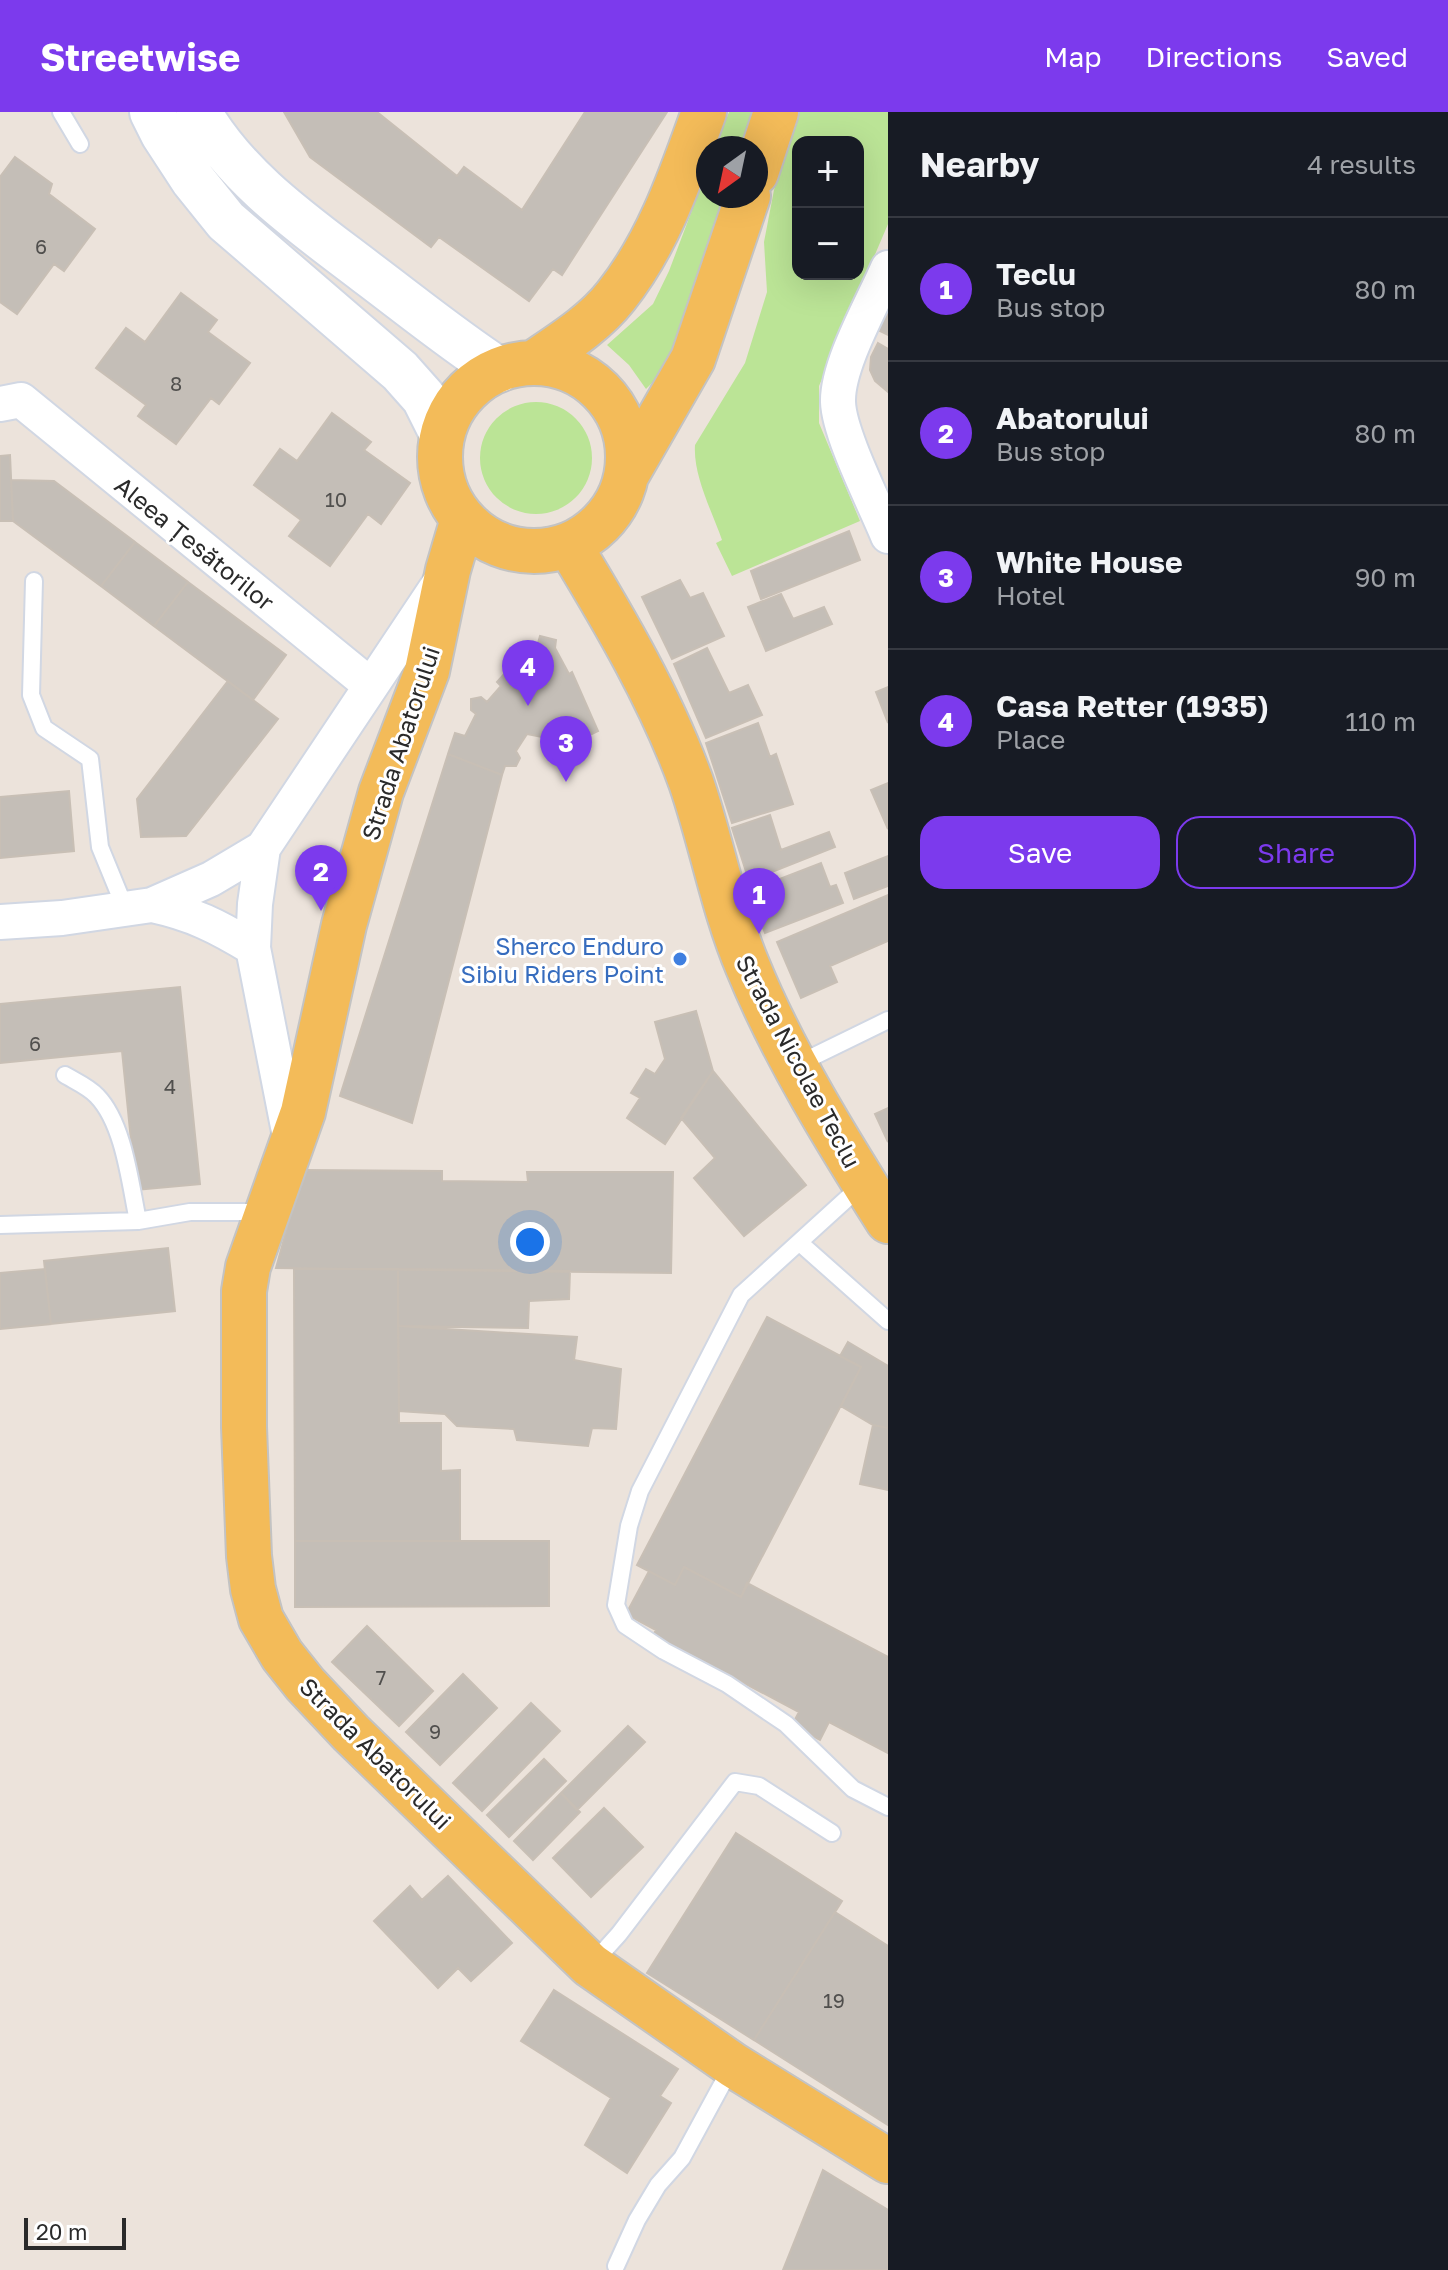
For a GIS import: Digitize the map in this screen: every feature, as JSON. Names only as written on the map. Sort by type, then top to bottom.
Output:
[{"type":"main road","points":[[704,112],[677,188],[640,261],[615,298],[579,331],[517,366],[474,384],[454,407],[442,434],[440,464],[447,493],[463,519],[485,538],[512,549],[541,551],[569,545],[596,528],[616,504],[627,474],[693,359],[744,208]]},
{"type":"main road","points":[[768,136],[776,112]]},
{"type":"main road","points":[[517,366],[567,369],[595,385],[616,411],[620,421],[627,441],[627,474]]},
{"type":"main road","name":"Strada Abatorului","points":[[463,519],[448,570],[427,671],[381,792],[344,925],[303,1112],[254,1244],[244,1291],[244,1427],[249,1556],[261,1619],[282,1655],[351,1733],[590,1965],[733,2065],[888,2161]]},
{"type":"main road","name":"Strada Nicolae Teclu","points":[[569,545],[619,628],[673,738],[691,782],[737,941],[764,1002],[796,1065],[879,1201]]},
{"type":"street","points":[[152,112],[193,180],[226,221],[400,371],[424,398],[442,434]]},
{"type":"street","points":[[199,112],[236,162],[292,215],[465,348],[517,366]]},
{"type":"street","points":[[888,268],[841,374],[838,402],[850,445],[888,536]]},
{"type":"street","name":"Aleea Țesătorilor","points":[[7,396],[370,685]]},
{"type":"street","name":"Strada Abatorului","points":[[292,1148],[253,948],[263,848],[448,570]]},
{"type":"street","name":"Strada Abatorului","points":[[0,922],[62,918],[138,907],[211,879],[263,848]]},
{"type":"street","points":[[138,907],[188,913],[253,948]]},
{"type":"lane","points":[[61,112],[80,144]]},
{"type":"lane","points":[[34,581],[31,695],[44,728],[90,759],[100,847],[138,907]]},
{"type":"lane","points":[[796,1065],[888,1020]]},
{"type":"lane","points":[[65,1075],[96,1095],[113,1120],[125,1157],[138,1221]]},
{"type":"lane","points":[[879,1201],[800,1243],[741,1295],[640,1491],[629,1526],[616,1605],[625,1625],[664,1651],[727,1684],[786,1724],[853,1789],[888,1807]]},
{"type":"lane","points":[[0,1225],[138,1221],[190,1212],[267,1212]]},
{"type":"lane","points":[[800,1243],[888,1321]]},
{"type":"lane","points":[[590,1965],[619,1934],[735,1782],[759,1786],[832,1833]]},
{"type":"lane","points":[[616,2266],[637,2220],[658,2185],[682,2158],[733,2065]]},
{"type":"green space","points":[[729,112],[753,112],[745,136],[720,136]]},
{"type":"green space","points":[[797,112],[888,112],[888,224],[819,386],[819,423],[860,521],[732,576],[716,543],[722,540],[700,481],[695,445],[745,363],[767,292],[764,242],[774,190]]},
{"type":"green space","points":[[696,200],[696,208],[721,208],[704,274],[668,367],[646,389],[629,365],[607,345],[653,304]]},
{"type":"green space","points":[[536,402],[557,407],[575,419],[587,437],[592,458],[587,479],[575,497],[557,509],[536,514],[515,509],[497,497],[485,479],[480,458],[485,437],[497,419],[515,407]]},
{"type":"building","points":[[284,112],[377,112],[457,176],[464,167],[522,210],[585,112],[667,112],[562,275],[553,269],[529,301],[439,237],[431,247],[310,157]]},
{"type":"building","points":[[15,157],[52,184],[49,194],[95,229],[64,271],[54,264],[17,314],[0,302],[0,177]]},
{"type":"building","points":[[181,293],[217,320],[208,332],[250,363],[219,404],[211,398],[176,444],[138,416],[146,405],[96,368],[126,328],[145,342]]},
{"type":"building","points":[[888,302],[888,335],[876,329]]},
{"type":"building","points":[[878,343],[888,349],[888,392],[875,381],[870,370],[871,357]]},
{"type":"building","points":[[332,413],[371,442],[364,450],[410,483],[381,524],[368,514],[330,566],[289,536],[301,520],[254,485],[280,449],[297,461]]},
{"type":"building","points":[[10,455],[13,521],[0,521],[0,456]]},
{"type":"building","points":[[11,480],[54,481],[135,542],[101,586],[13,521]]},
{"type":"building","points":[[849,531],[860,560],[761,599],[751,571]]},
{"type":"building","points":[[135,542],[188,582],[154,626],[101,586]]},
{"type":"building","points":[[680,580],[690,598],[703,593],[724,636],[672,659],[642,597]]},
{"type":"building","points":[[188,582],[286,655],[253,700],[154,626]]},
{"type":"building","points":[[781,594],[793,619],[824,607],[832,624],[766,651],[748,607]]},
{"type":"building","points":[[540,636],[556,640],[555,648],[569,674],[572,672],[598,731],[567,746],[563,737],[557,740],[527,734],[516,751],[520,758],[516,766],[505,766],[502,775],[448,754],[455,733],[465,736],[476,714],[471,710],[471,699],[481,697],[487,702],[501,686],[497,682],[515,662],[518,665],[538,643]]},
{"type":"building","points":[[707,648],[729,693],[748,685],[762,715],[706,738],[674,664]]},
{"type":"building","points":[[228,681],[278,719],[186,836],[141,837],[137,799]]},
{"type":"building","points":[[888,687],[888,723],[876,692]]},
{"type":"building","points":[[758,723],[770,757],[776,754],[793,804],[732,823],[706,743]]},
{"type":"building","points":[[448,754],[502,775],[412,1123],[340,1096]]},
{"type":"building","points":[[888,783],[888,829],[871,790]]},
{"type":"building","points":[[69,791],[74,851],[0,858],[0,797]]},
{"type":"building","points":[[770,815],[781,850],[829,832],[835,847],[749,881],[732,828]]},
{"type":"building","points":[[888,856],[888,886],[854,899],[845,873]]},
{"type":"building","points":[[821,863],[830,887],[836,885],[843,903],[765,933],[749,891]]},
{"type":"building","points":[[888,895],[888,941],[830,966],[837,982],[801,998],[777,942]]},
{"type":"building","points":[[180,987],[200,1184],[136,1190],[122,1051],[0,1063],[0,1004]]},
{"type":"building","points":[[696,1011],[713,1071],[665,1144],[627,1118],[640,1098],[631,1093],[646,1069],[655,1074],[665,1059],[655,1022]]},
{"type":"building","points":[[713,1071],[806,1185],[744,1236],[694,1178],[715,1158],[681,1118]]},
{"type":"building","points":[[888,1108],[888,1142],[875,1114]]},
{"type":"building","points":[[303,1170],[442,1171],[442,1181],[528,1182],[527,1172],[673,1172],[671,1273],[276,1268]]},
{"type":"building","points":[[168,1248],[175,1311],[51,1324],[44,1261]]},
{"type":"building","points":[[45,1269],[51,1324],[0,1329],[0,1273]]},
{"type":"building","points":[[294,1269],[398,1269],[399,1423],[441,1423],[441,1471],[460,1470],[460,1541],[295,1541]]},
{"type":"building","points":[[398,1269],[570,1271],[569,1299],[529,1301],[528,1328],[398,1326]]},
{"type":"building","points":[[767,1317],[861,1367],[741,1597],[684,1567],[675,1585],[637,1565]]},
{"type":"building","points":[[398,1326],[577,1337],[574,1360],[621,1369],[616,1429],[592,1428],[588,1446],[517,1440],[514,1429],[457,1426],[445,1414],[399,1411]]},
{"type":"building","points":[[848,1342],[888,1366],[888,1428],[873,1425],[841,1406],[861,1367],[840,1356]]},
{"type":"building","points":[[873,1425],[888,1428],[888,1490],[860,1484]]},
{"type":"building","points":[[295,1541],[549,1541],[549,1606],[295,1607]]},
{"type":"building","points":[[684,1567],[741,1597],[747,1583],[888,1657],[888,1753],[829,1722],[820,1740],[792,1725],[799,1712],[653,1635],[656,1630],[626,1614],[649,1571],[675,1585]]},
{"type":"building","points":[[367,1626],[433,1691],[399,1726],[332,1662]]},
{"type":"building","points":[[463,1674],[497,1708],[440,1765],[406,1732]]},
{"type":"building","points":[[531,1703],[560,1731],[482,1811],[453,1783]]},
{"type":"building","points":[[628,1726],[645,1742],[577,1810],[561,1793]]},
{"type":"building","points":[[544,1759],[566,1781],[509,1837],[487,1815]]},
{"type":"building","points":[[561,1793],[580,1812],[533,1860],[514,1841]]},
{"type":"building","points":[[604,1808],[643,1847],[591,1897],[553,1858]]},
{"type":"building","points":[[736,1833],[842,1901],[754,2040],[647,1973]]},
{"type":"building","points":[[448,1876],[512,1943],[471,1981],[458,1968],[438,1988],[374,1921],[410,1886],[422,1900]]},
{"type":"building","points":[[835,1912],[888,1946],[888,2125],[754,2040]]},
{"type":"building","points":[[554,1990],[678,2069],[660,2096],[671,2103],[627,2173],[585,2145],[611,2098],[521,2041]]},
{"type":"building","points":[[823,2170],[888,2210],[888,2270],[783,2270]]},
{"type":"place","name":"Casa Retter (1935)","points":[[528,706]]},
{"type":"place","name":"White House","points":[[566,782]]},
{"type":"place","name":"Abatorului","points":[[321,911]]},
{"type":"place","name":"Teclu","points":[[759,934]]},
{"type":"place","name":"Sherco Enduro Sibiu Riders Point","points":[[680,959]]}]
